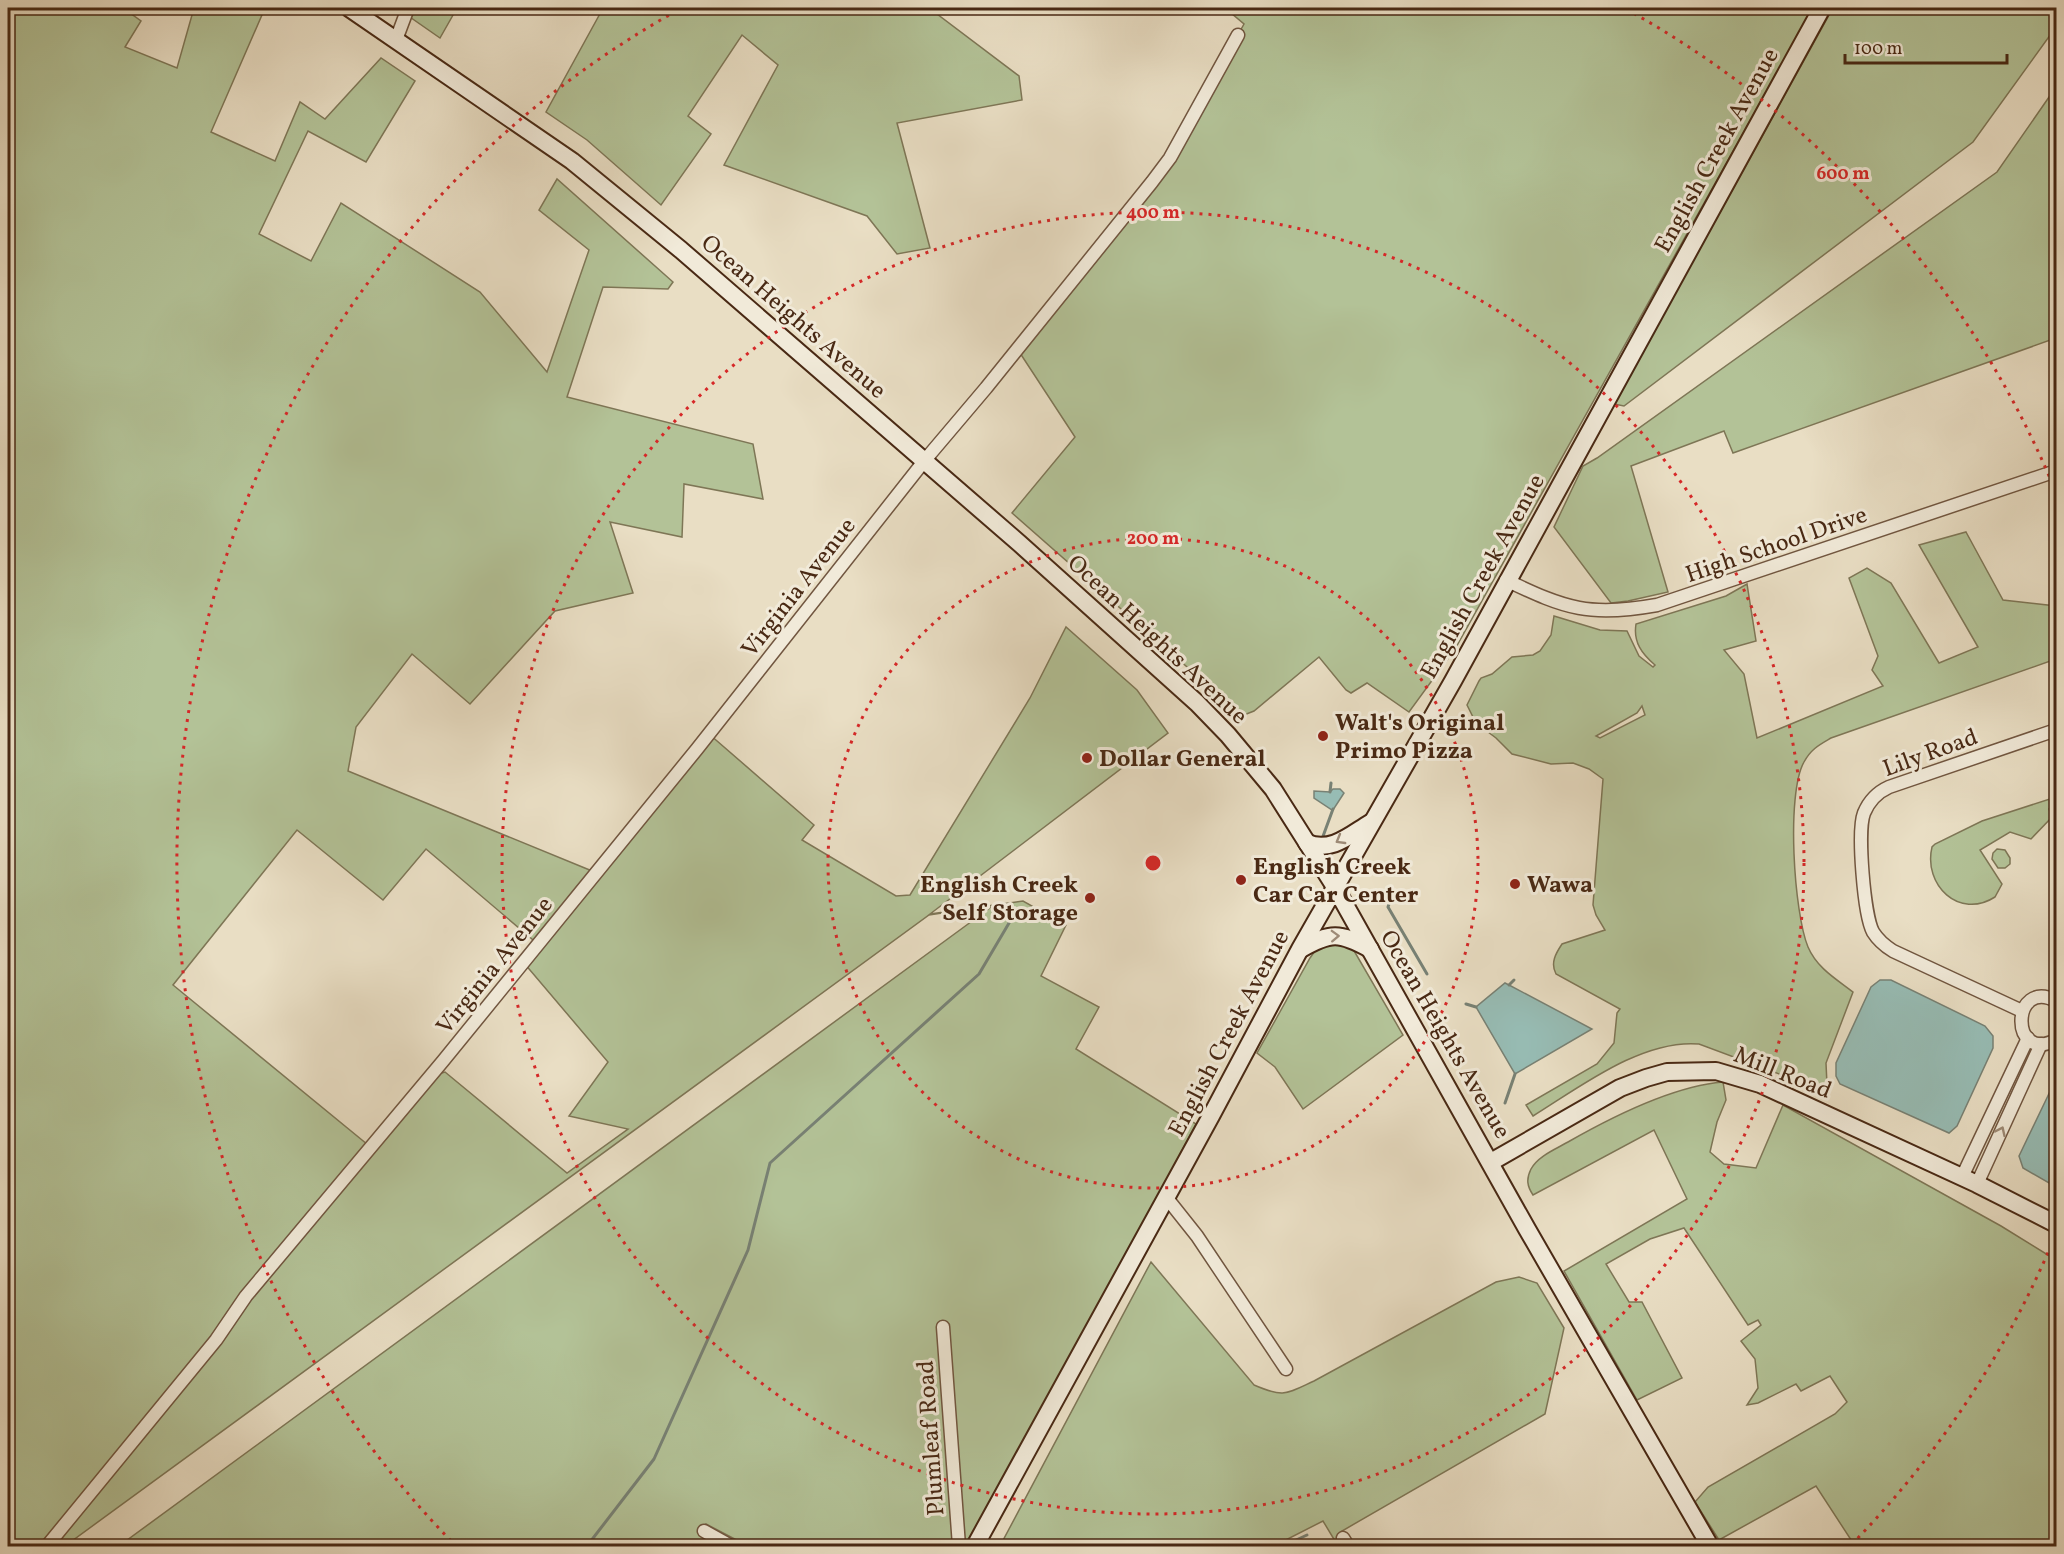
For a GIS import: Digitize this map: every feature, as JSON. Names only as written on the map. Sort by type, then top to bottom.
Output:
[{"type":"main road","name":"Ocean Heights Avenue","points":[[349,8],[572,161],[681,250],[925,460],[1197,703],[1225,731],[1264,778],[1335,887],[1710,1546]]},
{"type":"main road","name":"English Creek Avenue","points":[[975,1546],[1300,949],[1453,681],[1506,580],[1822,8]]},
{"type":"main road","points":[[1307,843],[1318,847],[1330,846],[1371,822]]},
{"type":"main road","points":[[1300,949],[1320,938],[1334,935],[1345,936],[1370,949]]},
{"type":"main road","name":"Mill Road","points":[[1491,1162],[1629,1085],[1667,1072],[1707,1070],[1749,1079],[2056,1224]]},
{"type":"street","points":[[396,40],[408,8]]},
{"type":"street","name":"Virginia Avenue","points":[[46,1546],[216,1340],[246,1296],[443,1061],[698,749],[925,460],[986,388],[1170,158],[1238,35]]},
{"type":"street","name":"High School Drive","points":[[1506,580],[1556,603],[1597,612],[1657,605],[2056,471]]},
{"type":"street","name":"Lily Road","points":[[2022,1011],[1893,951],[1877,937],[1870,925],[1867,910],[1861,825],[1869,803],[1889,787],[2056,730]]},
{"type":"street","points":[[2056,1001],[2047,997],[2032,1000],[2022,1011],[2020,1025],[2028,1038],[2041,1044],[2048,1044],[2056,1040]]},
{"type":"street","points":[[1969,1181],[2028,1038]]},
{"type":"street","points":[[1969,1181],[2041,1044]]},
{"type":"street","points":[[1166,1197],[1197,1236],[1286,1369]]},
{"type":"street","name":"Plumleaf Road","points":[[943,1327],[959,1546]]},
{"type":"street","points":[[704,1531],[731,1546]]},
{"type":"green space","points":[[8,8],[123,8],[141,21],[125,47],[177,68],[194,8],[265,8],[211,132],[275,161],[300,102],[325,119],[381,58],[415,81],[366,162],[308,131],[259,234],[311,261],[341,203],[480,292],[547,372],[589,250],[539,210],[557,179],[673,282],[668,289],[603,287],[567,397],[753,444],[763,499],[684,484],[682,537],[610,522],[633,593],[555,611],[470,704],[412,654],[356,727],[348,771],[597,873],[709,734],[814,825],[802,840],[896,896],[910,895],[1030,698],[1066,627],[1137,690],[1168,733],[930,914],[990,906],[929,915],[65,1546],[8,1546]],"holes":[[[297,830],[383,900],[426,849],[539,945],[524,963],[608,1062],[569,1116],[628,1129],[567,1173],[445,1072],[432,1076],[373,1149],[173,985]]]},
{"type":"green space","points":[[410,8],[457,8],[440,38],[407,15]]},
{"type":"green space","points":[[595,8],[929,8],[1019,76],[1022,100],[897,123],[930,248],[897,254],[867,216],[724,165],[778,65],[742,35],[688,116],[711,134],[661,205],[587,140],[546,112],[602,10]]},
{"type":"green space","points":[[1225,8],[1813,8],[1455,649],[1409,712],[1367,683],[1351,693],[1346,690],[1319,657],[1254,711],[1244,715],[1235,712],[1203,681],[1012,513],[1075,437],[1018,350],[1168,158],[1244,24]]},
{"type":"green space","points":[[1833,8],[2056,8],[2056,27],[1973,142],[1624,406],[1614,404]]},
{"type":"green space","points":[[2056,87],[2056,338],[1733,453],[1724,431],[1631,466],[1668,592],[1611,603],[1554,527],[1583,466],[1997,172]]},
{"type":"green space","points":[[1966,532],[2003,600],[2056,606],[2056,659],[1831,738],[1812,751],[1804,762],[1798,778],[1794,826],[1796,882],[1803,931],[1816,961],[1853,992],[1826,1063],[1827,1085],[1822,1090],[1699,1044],[1677,1044],[1656,1049],[1612,1067],[1533,1116],[1526,1105],[1597,1064],[1614,1043],[1617,1013],[1620,1009],[1556,974],[1554,970],[1556,955],[1562,944],[1605,930],[1593,905],[1603,779],[1589,769],[1573,763],[1551,764],[1512,754],[1476,723],[1467,705],[1481,678],[1492,674],[1512,657],[1533,655],[1540,651],[1551,635],[1554,616],[1600,630],[1627,631],[1639,656],[1653,667],[1655,665],[1642,652],[1637,642],[1636,624],[1726,596],[1747,584],[1756,641],[1724,650],[1744,674],[1757,738],[1883,686],[1872,670],[1878,656],[1849,578],[1867,568],[1891,583],[1939,663],[1978,647],[1919,545]],"holes":[[[1642,706],[1645,715],[1600,738],[1596,736],[1637,713]]]},
{"type":"green space","points":[[2056,797],[2056,807],[2049,809],[2052,817],[2031,839],[2010,832],[1980,850],[2002,884],[1995,897],[1982,903],[1969,904],[1957,901],[1938,886],[1931,861],[1932,847],[1935,844],[1982,821]]},
{"type":"green space","points":[[1997,849],[2005,850],[2010,858],[2010,864],[2005,868],[1998,868],[1992,859]]},
{"type":"green space","points":[[1023,901],[1066,925],[1041,976],[1099,1007],[1076,1049],[1196,1124],[979,1524],[964,1546],[748,1546],[706,1524],[698,1533],[720,1546],[119,1546],[994,905]]},
{"type":"green space","points":[[1331,942],[1353,949],[1403,1035],[1303,1109],[1275,1067],[1257,1053],[1310,958],[1317,948]]},
{"type":"green space","points":[[1723,1082],[1726,1100],[1717,1122],[1710,1152],[1724,1164],[1756,1168],[1783,1105],[2001,1226],[2056,1260],[2056,1546],[1855,1546],[1816,1486],[1719,1540],[1695,1502],[1708,1487],[1835,1414],[1847,1402],[1830,1376],[1801,1391],[1796,1384],[1758,1403],[1747,1405],[1758,1388],[1755,1359],[1741,1341],[1761,1325],[1758,1320],[1748,1325],[1684,1228],[1650,1239],[1606,1264],[1629,1302],[1642,1302],[1682,1378],[1637,1400],[1564,1271],[1687,1199],[1654,1130],[1533,1195],[1528,1185],[1528,1176],[1534,1164],[1543,1157],[1603,1123],[1663,1096]]},
{"type":"green space","points":[[1151,1262],[1254,1385],[1279,1393],[1291,1391],[1314,1381],[1496,1282],[1519,1277],[1537,1283],[1564,1328],[1545,1414],[1342,1531],[1350,1546],[1338,1546],[1323,1521],[1274,1546],[1000,1546]]},
{"type":"water","points":[[1333,789],[1340,789],[1344,793],[1333,810],[1314,798],[1314,791],[1330,792]]},
{"type":"water","points":[[1880,980],[1891,980],[1985,1026],[1993,1036],[1993,1048],[1957,1126],[1949,1133],[1840,1084],[1836,1076],[1836,1063],[1871,987]]},
{"type":"water","points":[[1505,983],[1592,1029],[1515,1074],[1476,1007]]},
{"type":"water","points":[[2056,1079],[2056,1187],[2023,1168],[2019,1156]]},
{"type":"waterway","points":[[1330,792],[1331,783]]},
{"type":"waterway","points":[[1322,839],[1333,809]]},
{"type":"waterway","points":[[1390,901],[1388,907],[1427,974]]},
{"type":"waterway","points":[[587,1546],[654,1459],[748,1250],[770,1163],[979,974],[1012,918]]},
{"type":"waterway","points":[[1509,985],[1514,980]]},
{"type":"waterway","points":[[1466,1004],[1476,1007]]},
{"type":"waterway","points":[[1505,1103],[1515,1074]]},
{"type":"waterway","points":[[1283,1546],[1307,1535]]},
{"type":"place","name":"Walt's Original Primo Pizza","points":[[1323,736]]},
{"type":"place","name":"Dollar General","points":[[1087,758]]},
{"type":"place","name":"English Creek Car Car Center","points":[[1241,880]]},
{"type":"place","name":"Wawa","points":[[1515,884]]},
{"type":"place","name":"English Creek Self Storage","points":[[1090,898]]}]
